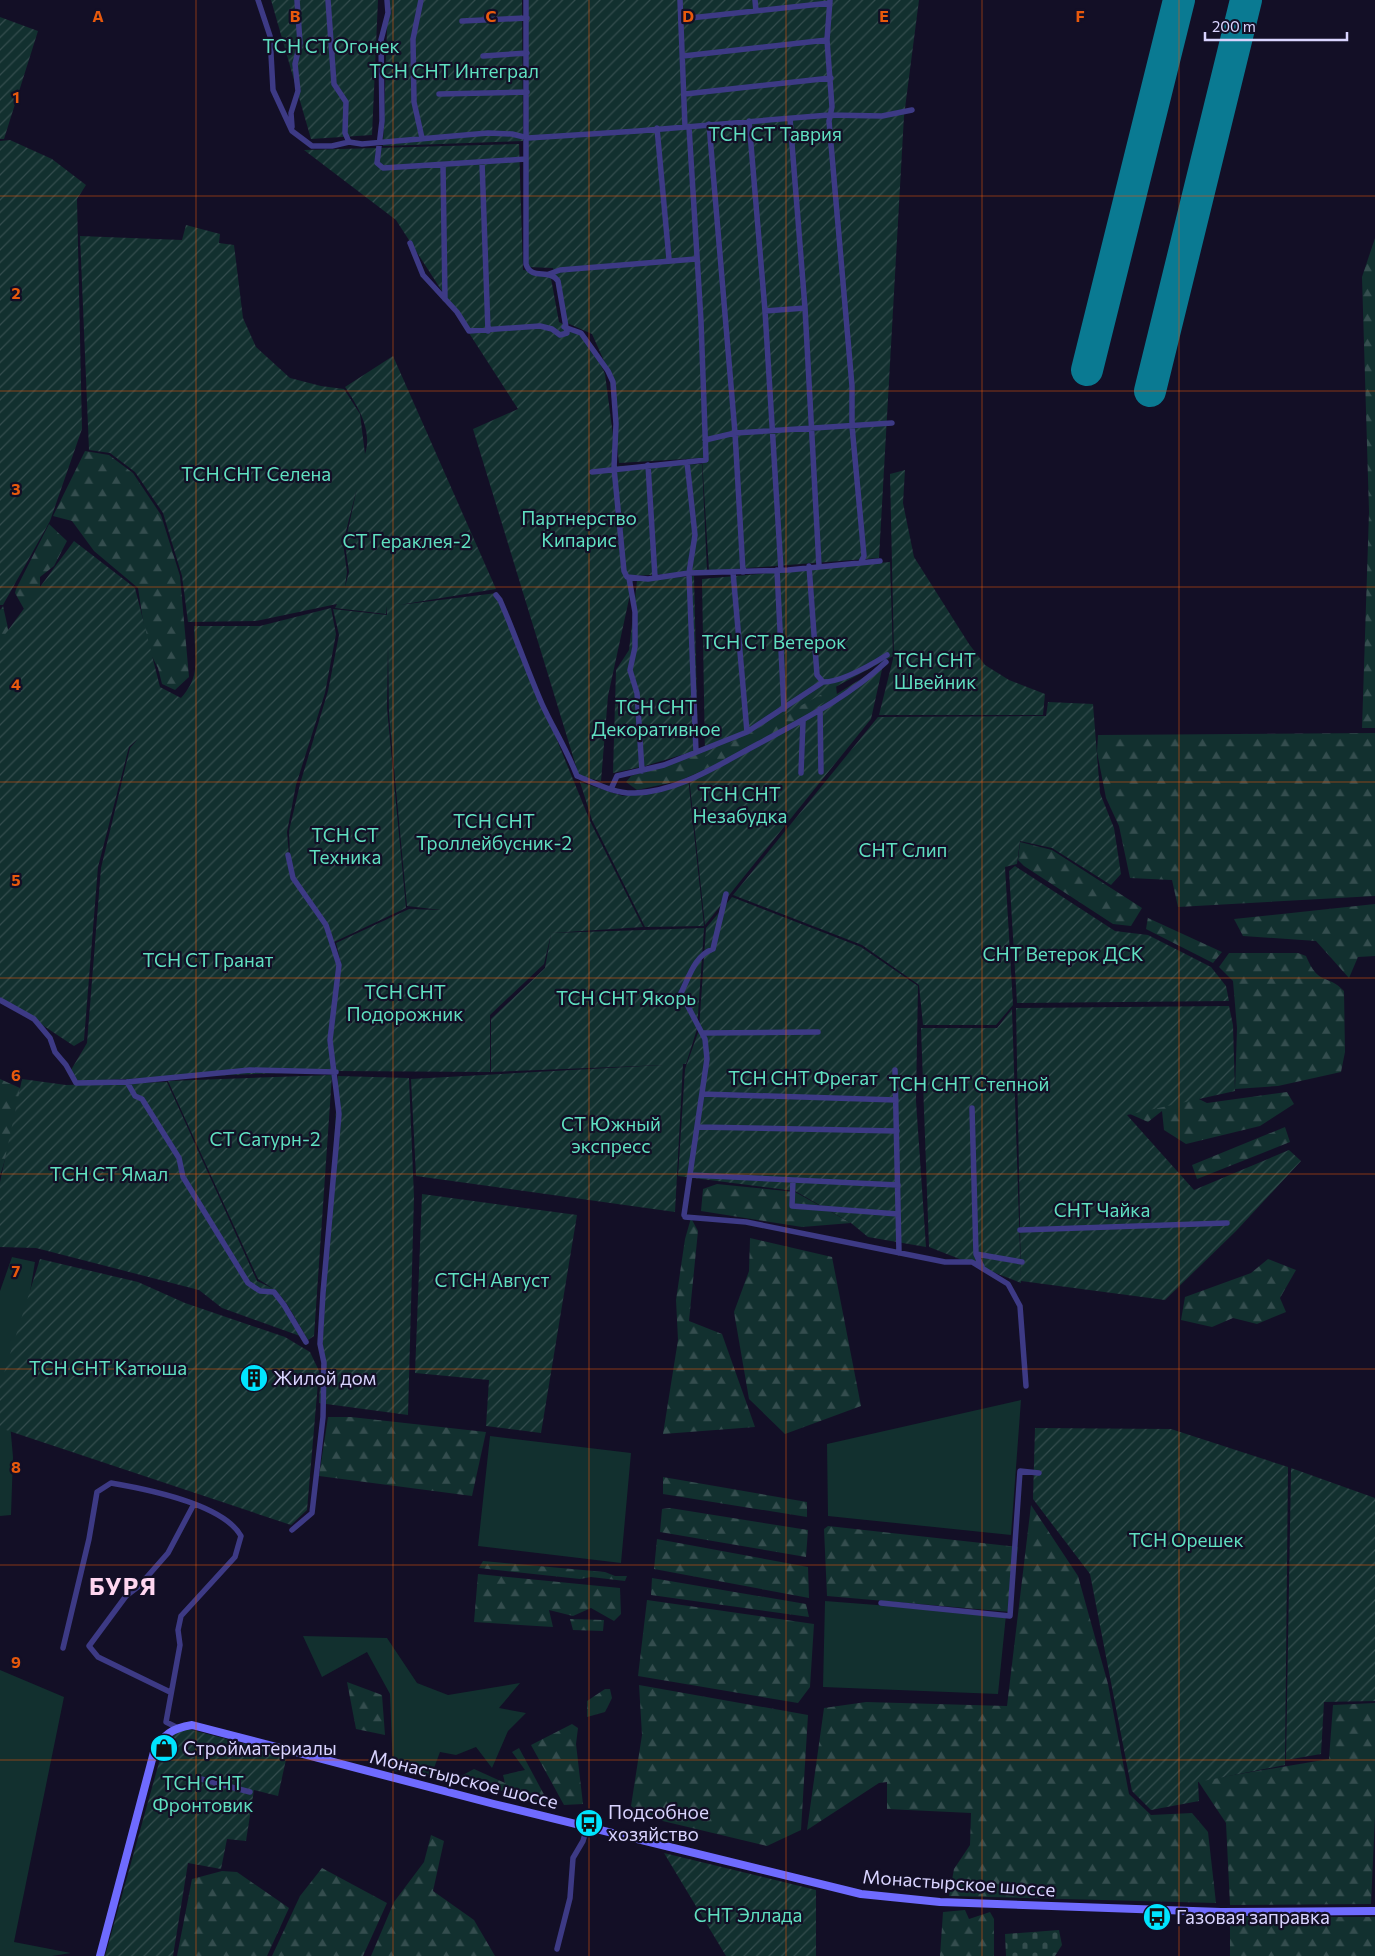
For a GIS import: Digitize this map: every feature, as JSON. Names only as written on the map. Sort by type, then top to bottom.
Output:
[{"type":"main road","name":"Монастырское шоссе","points":[[176,1727],[192,1725],[587,1826],[870,1895],[940,1902],[1221,1912],[1375,1911]]},
{"type":"main road","points":[[100,1956],[154,1752],[161,1739],[176,1727]]},
{"type":"street","points":[[258,0],[270,36],[273,90],[292,131],[312,146],[332,146],[349,142],[362,144],[488,132],[512,134],[528,138],[829,115],[882,116],[912,110]]},
{"type":"street","points":[[292,131],[291,112],[298,91],[296,64],[300,43],[297,0]]},
{"type":"street","points":[[328,0],[334,84],[346,102],[345,133],[349,142]]},
{"type":"street","points":[[387,0],[388,13],[381,40],[382,121],[377,163],[381,167],[526,159]]},
{"type":"street","points":[[421,0],[413,39],[414,102],[422,138]]},
{"type":"street","points":[[526,0],[528,138],[526,159],[526,267],[533,274],[549,274],[560,270],[696,259]]},
{"type":"street","points":[[592,472],[614,468],[706,460],[701,321],[680,0]]},
{"type":"street","points":[[755,0],[756,11]]},
{"type":"street","points":[[680,19],[830,2],[827,40],[832,108],[829,115],[852,386],[852,426],[864,556],[861,562]]},
{"type":"street","points":[[462,21],[527,18]]},
{"type":"street","points":[[683,56],[827,40]]},
{"type":"street","points":[[483,56],[527,53]]},
{"type":"street","points":[[685,94],[831,78]]},
{"type":"street","points":[[439,94],[527,92]]},
{"type":"street","points":[[790,119],[804,308],[819,566]]},
{"type":"street","points":[[749,121],[765,311],[779,570],[784,709]]},
{"type":"street","points":[[709,124],[735,433],[743,572]]},
{"type":"street","points":[[657,128],[669,260]]},
{"type":"street","points":[[482,162],[488,331]]},
{"type":"street","points":[[443,165],[446,299]]},
{"type":"street","points":[[410,243],[423,275],[446,299],[469,331],[540,326],[552,329],[562,336],[567,331],[564,327],[558,281],[549,274]]},
{"type":"street","points":[[765,311],[804,308]]},
{"type":"street","points":[[564,327],[581,333],[608,371],[613,382],[616,424],[614,468],[624,571],[629,578],[635,612],[635,647],[630,670],[637,693],[642,771]]},
{"type":"street","points":[[705,440],[735,433],[892,423]]},
{"type":"street","points":[[687,462],[695,535],[689,573],[696,752]]},
{"type":"street","points":[[648,465],[655,577]]},
{"type":"street","points":[[629,578],[648,579],[689,573],[779,570],[880,561]]},
{"type":"street","points":[[809,566],[818,675],[824,682]]},
{"type":"street","points":[[733,572],[747,732]]},
{"type":"street","points":[[496,595],[500,600],[541,702],[560,740],[568,751],[576,776],[623,793],[637,794],[684,782],[803,721],[863,683],[886,662]]},
{"type":"street","points":[[611,789],[617,776],[642,771],[747,732],[824,682],[832,682],[867,668],[887,655]]},
{"type":"street","points":[[820,709],[821,772]]},
{"type":"street","points":[[800,773],[803,721]]},
{"type":"street","points":[[288,855],[293,878],[326,925],[339,965],[330,1040],[336,1072],[339,1114],[320,1344],[324,1363],[323,1417],[312,1513],[292,1530]]},
{"type":"street","points":[[726,894],[713,949],[705,952],[696,963],[681,993],[705,1039],[707,1059],[684,1216],[746,1222],[945,1262],[972,1262],[1008,1284],[1020,1306],[1026,1386]]},
{"type":"street","points":[[0,1000],[34,1019],[50,1038],[55,1052],[66,1065],[76,1083],[127,1082],[250,1070],[336,1072]]},
{"type":"street","points":[[702,1033],[818,1032]]},
{"type":"street","points":[[895,1070],[899,1253]]},
{"type":"street","points":[[127,1082],[136,1096],[142,1099],[179,1158],[183,1177],[248,1283],[260,1291],[274,1292],[306,1342]]},
{"type":"street","points":[[702,1094],[896,1100]]},
{"type":"street","points":[[972,1108],[976,1254],[982,1267]]},
{"type":"street","points":[[697,1127],[896,1131]]},
{"type":"street","points":[[690,1175],[898,1185]]},
{"type":"street","points":[[793,1180],[792,1206],[898,1214]]},
{"type":"street","points":[[1020,1230],[1227,1223]]},
{"type":"street","points":[[976,1254],[1022,1262]]},
{"type":"street","points":[[881,1603],[1010,1616],[1020,1471],[1039,1472]]},
{"type":"street","points":[[63,1648],[89,1539],[97,1492],[111,1483],[148,1490],[194,1504],[221,1516],[237,1529],[241,1536],[235,1557],[181,1616],[178,1630],[180,1645],[166,1722],[176,1727]]},
{"type":"street","points":[[170,1692],[98,1657],[89,1646],[126,1596],[139,1586],[168,1553],[194,1504]]},
{"type":"street","points":[[201,1779],[250,1792]]},
{"type":"street","points":[[557,1949],[570,1898],[573,1858],[583,1841],[587,1826]]},
{"type":"green space","name":"ТСН СТ Огонек","points":[[271,0],[378,0],[372,135],[311,139]]},
{"type":"green space","name":"ТСН СНТ Интеграл","points":[[388,0],[522,0],[523,141],[383,146]]},
{"type":"green space","name":"ТСН СТ Таврия","points":[[524,0],[919,0],[904,116],[879,558],[709,571],[702,458],[619,463],[609,372],[592,334],[565,322],[553,268],[527,267]]},
{"type":"green space","points":[[0,17],[38,31],[4,139],[0,139]]},
{"type":"green space","points":[[10,140],[52,159],[86,185],[77,199],[82,429],[50,521],[3,605],[0,605],[0,141]]},
{"type":"green space","name":"Партнерство Кипарис","points":[[519,144],[523,270],[550,273],[559,322],[587,337],[605,374],[617,466],[702,464],[707,571],[634,576],[608,696],[601,781],[579,776],[473,429],[518,409],[396,220],[304,150]]},
{"type":"green space","points":[[186,225],[220,234],[219,243],[234,245],[243,318],[256,347],[290,378],[321,386],[344,389],[360,414],[365,454],[367,436],[365,427],[359,410],[345,387],[393,356],[496,589],[399,605],[497,593],[590,821],[643,927],[551,933],[704,928],[697,1029],[686,1064],[683,1064],[675,1212],[416,1176],[411,1079],[663,1065],[491,1072],[491,1019],[545,968],[551,934],[544,964],[490,1015],[490,1072],[336,1071],[332,1040],[341,963],[336,943],[409,909],[441,910],[407,906],[389,715],[388,644],[387,708],[406,908],[334,942],[295,878],[290,856],[289,831],[300,784],[328,691],[339,635],[333,609],[387,615],[387,606],[386,614],[335,608],[337,604],[256,621],[188,622],[182,576],[163,513],[135,472],[110,453],[89,450],[80,236],[182,240]],"holes":[[[357,488],[345,544],[349,572],[345,587],[347,572],[343,543]]]},
{"type":"green space","points":[[1375,238],[1375,728],[1362,728],[1369,512],[1362,277]]},
{"type":"green space","points":[[85,451],[109,455],[133,473],[161,515],[180,576],[189,677],[175,690],[162,684],[158,668],[147,647],[138,588],[94,551],[72,521],[53,516]]},
{"type":"green space","name":"ТСН СНТ Швейник","points":[[905,470],[903,503],[914,557],[969,644],[985,665],[1009,680],[1045,694],[1043,715],[879,715],[894,655],[890,474]]},
{"type":"green space","points":[[49,524],[67,541],[54,566],[40,577],[40,599],[24,609],[15,593],[16,589]]},
{"type":"green space","name":"ТСН СТ Гранат","points":[[74,541],[135,588],[160,687],[181,698],[189,688],[195,670],[194,626],[260,626],[331,608],[336,634],[325,693],[296,785],[287,832],[291,878],[325,926],[338,965],[329,1040],[333,1071],[76,1081],[71,1070],[87,1043],[101,868],[130,748],[138,739],[129,747],[98,867],[84,1040],[74,1046],[0,997],[0,641]]},
{"type":"green space","name":"ТСН СТ Ветерок","points":[[890,562],[893,656],[705,757],[702,579]]},
{"type":"green space","name":"ТСН СНТ Декоративное","points":[[694,576],[698,750],[645,766],[613,773],[616,670],[629,650],[637,581]]},
{"type":"green space","points":[[3,606],[10,637],[0,647],[0,610]]},
{"type":"green space","name":"ТСН СНТ Незабудка","points":[[883,665],[871,719],[705,925],[689,777],[767,738]]},
{"type":"green space","points":[[836,685],[837,696],[737,755],[679,781],[637,790],[626,782],[631,776],[664,765]]},
{"type":"green space","name":"СНТ Слип","points":[[1048,702],[1093,704],[1100,793],[1114,828],[1121,874],[1111,885],[1052,848],[1020,841],[1017,864],[1005,867],[1013,1005],[996,1025],[923,1025],[919,985],[862,945],[733,895],[878,717],[1046,716]]},
{"type":"green space","points":[[1375,733],[1375,896],[1178,907],[1172,880],[1130,878],[1119,826],[1106,798],[1097,752],[1098,735]]},
{"type":"green space","points":[[688,777],[704,926],[645,927],[592,820],[580,782],[623,796],[679,783]]},
{"type":"green space","points":[[1020,842],[1052,850],[1142,908],[1131,926],[1113,924],[1024,866],[1018,860]]},
{"type":"green space","name":"СНТ Ветерок ДСК","points":[[1015,866],[1115,931],[1148,935],[1211,967],[1226,986],[1229,1001],[1017,1003],[1009,871]]},
{"type":"green space","name":"ТСН СНТ Фрегат","points":[[732,897],[861,947],[918,986],[916,1101],[926,1247],[868,1237],[851,1223],[795,1191],[678,1176],[685,1069],[699,1030],[706,928]]},
{"type":"green space","points":[[1375,904],[1375,956],[1358,957],[1349,978],[1316,941],[1243,936],[1234,919]]},
{"type":"green space","points":[[1148,917],[1222,952],[1213,963],[1146,929]]},
{"type":"green space","points":[[1229,953],[1298,953],[1306,956],[1319,976],[1333,982],[1344,991],[1345,1052],[1341,1072],[1278,1086],[1235,1089],[1237,1028],[1233,981],[1219,967]]},
{"type":"green space","name":"СНТ Чайка","points":[[1229,1006],[1233,1025],[1235,1091],[1127,1115],[1194,1190],[1289,1150],[1301,1161],[1236,1231],[1165,1300],[1021,1281],[1016,1008]]},
{"type":"green space","name":"ТСН СНТ Степной","points":[[1012,1009],[1021,1283],[929,1247],[921,1028],[997,1028]]},
{"type":"green space","name":"ТСН СТ Ямал","points":[[332,1075],[314,1336],[308,1340],[287,1304],[275,1289],[300,1336],[222,1308],[199,1290],[36,1248],[0,1247],[0,1182],[22,1079],[66,1085],[167,1082],[257,1281],[274,1289],[258,1279],[168,1081]]},
{"type":"green space","points":[[338,1076],[409,1078],[414,1197],[408,1415],[319,1403]]},
{"type":"green space","points":[[0,1079],[20,1088],[17,1120],[0,1176]]},
{"type":"green space","points":[[1287,1092],[1294,1104],[1260,1126],[1186,1144],[1164,1130],[1162,1111],[1148,1122],[1130,1114],[1139,1109],[1193,1096],[1207,1103]]},
{"type":"green space","points":[[1285,1127],[1290,1142],[1197,1179],[1192,1165]]},
{"type":"green space","points":[[717,1184],[795,1192],[851,1223],[802,1227],[701,1211],[703,1189]]},
{"type":"green space","name":"СТСН Август","points":[[422,1194],[577,1215],[541,1433],[486,1426],[489,1380],[415,1373]]},
{"type":"green space","points":[[691,1218],[698,1231],[689,1321],[722,1334],[755,1427],[663,1434],[678,1340],[676,1300],[685,1239]]},
{"type":"green space","points":[[750,1238],[832,1257],[861,1406],[785,1434],[749,1399],[734,1312],[749,1271]]},
{"type":"green space","points":[[12,1257],[35,1262],[20,1353],[8,1400],[13,1457],[11,1515],[0,1516],[0,1291]]},
{"type":"green space","name":"ТСН СНТ Катюша","points":[[40,1259],[138,1282],[185,1303],[285,1337],[310,1352],[319,1371],[307,1510],[291,1525],[0,1428],[0,1386]]},
{"type":"green space","points":[[1268,1259],[1296,1270],[1280,1298],[1286,1312],[1257,1324],[1233,1318],[1212,1327],[1181,1320],[1185,1297],[1251,1273]]},
{"type":"green space","points":[[1021,1400],[1011,1535],[828,1516],[827,1444]]},
{"type":"green space","points":[[328,1417],[351,1417],[486,1432],[472,1496],[319,1476]]},
{"type":"green space","name":"ТСН Орешек","points":[[1035,1428],[1171,1429],[1288,1467],[1285,1765],[1198,1782],[1199,1801],[1151,1810],[1132,1791],[1090,1574],[1033,1499]]},
{"type":"green space","points":[[490,1436],[631,1453],[621,1563],[478,1546]]},
{"type":"green space","points":[[1291,1468],[1375,1498],[1375,1701],[1324,1702],[1321,1754],[1286,1760]]},
{"type":"green space","points":[[663,1477],[807,1502],[807,1517],[663,1494]]},
{"type":"green space","points":[[1031,1505],[1078,1576],[1108,1684],[1129,1794],[1151,1815],[1192,1813],[1208,1832],[1216,1903],[949,1896],[954,1869],[970,1845],[971,1813],[887,1809],[887,1782],[879,1783],[807,1830],[824,1708],[866,1702],[1007,1706]]},
{"type":"green space","points":[[670,1508],[808,1530],[806,1557],[660,1532],[662,1509]]},
{"type":"green space","points":[[828,1526],[1018,1547],[1011,1612],[827,1596],[824,1529]]},
{"type":"green space","points":[[657,1539],[808,1567],[809,1598],[654,1569]]},
{"type":"green space","points":[[483,1561],[605,1572],[615,1576],[627,1576],[625,1581],[591,1577],[580,1579],[479,1568]]},
{"type":"green space","points":[[478,1574],[620,1588],[621,1614],[614,1621],[591,1608],[573,1616],[549,1610],[553,1627],[474,1622]]},
{"type":"green space","points":[[652,1578],[806,1604],[809,1617],[651,1595]]},
{"type":"green space","points":[[647,1600],[814,1624],[810,1687],[798,1703],[638,1676]]},
{"type":"green space","points":[[825,1601],[1006,1615],[998,1694],[823,1687]]},
{"type":"green space","points":[[570,1619],[604,1620],[603,1631],[573,1630]]},
{"type":"green space","points":[[303,1636],[387,1638],[417,1683],[448,1695],[520,1683],[499,1708],[526,1713],[508,1731],[492,1768],[476,1747],[456,1755],[440,1752],[431,1776],[393,1771],[390,1694],[367,1652],[322,1677]]},
{"type":"green space","points":[[0,1670],[64,1697],[14,1942],[71,1953],[52,1956],[0,1956]]},
{"type":"green space","points":[[347,1682],[382,1695],[385,1735],[356,1729]]},
{"type":"green space","points":[[639,1685],[808,1715],[801,1830],[767,1846],[646,1817],[631,1806],[642,1735]]},
{"type":"green space","points":[[605,1689],[610,1689],[612,1698],[605,1712],[587,1717],[587,1701]]},
{"type":"green space","points":[[1375,1703],[1375,1816],[1371,1904],[1230,1905],[1226,1823],[1198,1781],[1329,1759],[1333,1705]]},
{"type":"green space","points":[[572,1724],[578,1728],[576,1744],[583,1804],[564,1805],[531,1745]]},
{"type":"green space","name":"ТСН СНТ Фронтовик","points":[[180,1730],[192,1730],[287,1755],[278,1796],[254,1790],[246,1841],[227,1839],[221,1869],[188,1863],[173,1956],[105,1956],[165,1741]]},
{"type":"green space","points":[[519,1748],[548,1802],[513,1795],[461,1776],[474,1769],[505,1783],[503,1775],[525,1770],[512,1752]]},
{"type":"green space","points":[[431,1835],[444,1841],[433,1891],[474,1920],[495,1956],[371,1956],[394,1902],[424,1862]]},
{"type":"green space","name":"СНТ Эллада","points":[[664,1853],[816,1890],[816,1956],[726,1956]]},
{"type":"green space","points":[[322,1868],[387,1903],[363,1956],[272,1956],[300,1896]]},
{"type":"green space","points":[[222,1871],[237,1872],[289,1908],[267,1956],[177,1956],[192,1879]]},
{"type":"green space","points":[[965,1910],[969,1919],[990,1912],[994,1919],[994,1956],[940,1956],[943,1912]]},
{"type":"green space","points":[[1230,1917],[1375,1917],[1375,1956],[1230,1956]]},
{"type":"green space","points":[[1059,1930],[1062,1945],[1055,1956],[1006,1956],[1005,1934]]},
{"type":"runway","points":[[1087,370],[1179,0]]},
{"type":"runway","points":[[1150,391],[1246,0]]},
{"type":"place","name":"Жилой дом","points":[[254,1378]]},
{"type":"place","name":"Стройматериалы","points":[[164,1748]]},
{"type":"place","name":"Подсобное хозяйство","points":[[589,1823]]},
{"type":"place","name":"Газовая заправка","points":[[1157,1917]]},
{"type":"district","name":"БУРЯ","points":[[123,1587]]},
{"type":"park label","name":"ТСН СНТ Селена","points":[[256,474]]},
{"type":"park label","name":"СТ Гераклея-2","points":[[407,541]]},
{"type":"park label","name":"ТСН СНТ Троллейбусник-2","points":[[494,832]]},
{"type":"park label","name":"ТСН СТ Техника","points":[[345,846]]},
{"type":"park label","name":"ТСН СНТ Якорь","points":[[626,998]]},
{"type":"park label","name":"ТСН СНТ Подорожник","points":[[405,1003]]},
{"type":"park label","name":"СТ Южный экспресс","points":[[611,1135]]},
{"type":"park label","name":"СТ Сатурн-2","points":[[265,1139]]}]
